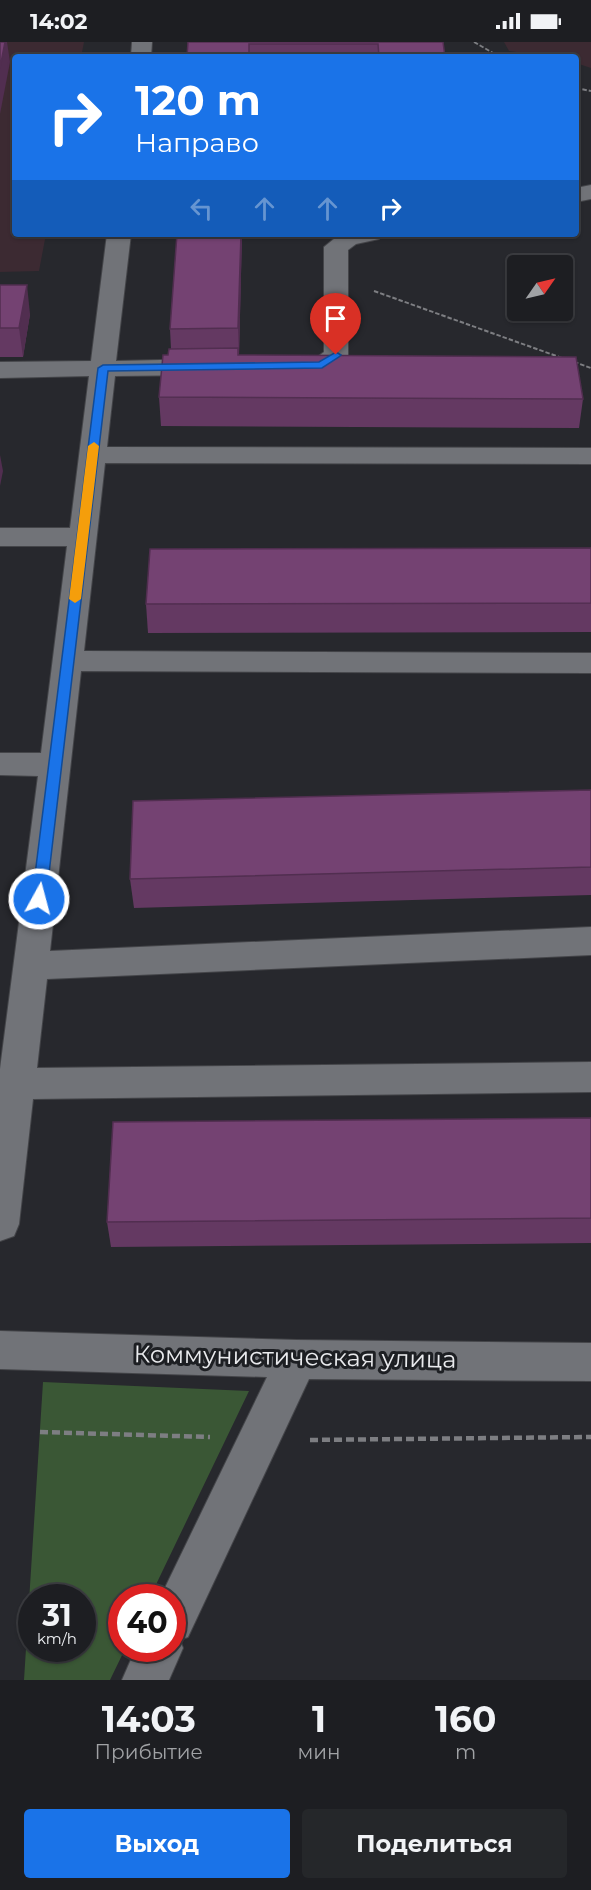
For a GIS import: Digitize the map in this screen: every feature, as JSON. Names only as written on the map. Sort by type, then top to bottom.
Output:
[{"type":"street","points":[[0,1224],[8,1084],[31,966],[119,237]]},
{"type":"street","points":[[276,366],[322,365],[336,355],[336,247],[354,237]]},
{"type":"street","points":[[0,370],[230,366]]},
{"type":"street","points":[[93,454],[591,456]]},
{"type":"street","points":[[0,537],[83,537]]},
{"type":"street","points":[[68,661],[591,663]]},
{"type":"street","points":[[0,764],[55,765]]},
{"type":"street","points":[[31,966],[591,941]]},
{"type":"street","points":[[8,1084],[591,1077]]},
{"type":"street","name":"Коммунистическая улица","points":[[0,1350],[297,1359],[591,1362]]},
{"type":"street","points":[[186,1592],[297,1359]]},
{"type":"street","points":[[145,1680],[153,1662]]},
{"type":"path","points":[[474,42],[494,54]]},
{"type":"path","points":[[336,278],[591,368]]},
{"type":"path","points":[[40,1432],[215,1437]]},
{"type":"path","points":[[259,1440],[591,1437]]},
{"type":"shaded area","points":[[0,42],[84,42],[82,54],[12,54],[12,237],[45,237],[39,271],[0,272]]},
{"type":"shaded area","points":[[504,42],[591,42],[591,68],[579,64],[579,54],[531,54],[509,51]]},
{"type":"green space","points":[[43,1382],[249,1391],[156,1584],[108,1584],[108,1662],[119,1662],[110,1680],[24,1680],[25,1662],[96,1662],[96,1584],[30,1584]]},
{"type":"building","points":[[0,42],[5,42],[0,68]]},
{"type":"building","points":[[188,42],[443,42],[445,54],[379,54],[378,44],[249,44],[249,54],[187,54]]},
{"type":"building","points":[[177,237],[241,237],[238,328],[170,329]]},
{"type":"building","points":[[0,285],[27,285],[19,328],[0,328]]},
{"type":"building","points":[[238,348],[238,355],[576,357],[583,399],[159,397],[163,355],[168,355],[169,349]]},
{"type":"building","points":[[591,548],[591,603],[146,604],[150,549]]},
{"type":"building","points":[[591,790],[591,867],[130,879],[133,801]]},
{"type":"building","points":[[591,1118],[591,1218],[107,1222],[113,1122]]},
{"type":"slow traffic","points":[[75,599],[94,446]]},
{"type":"route","points":[[39,899],[103,368],[322,365],[336,355]]}]
